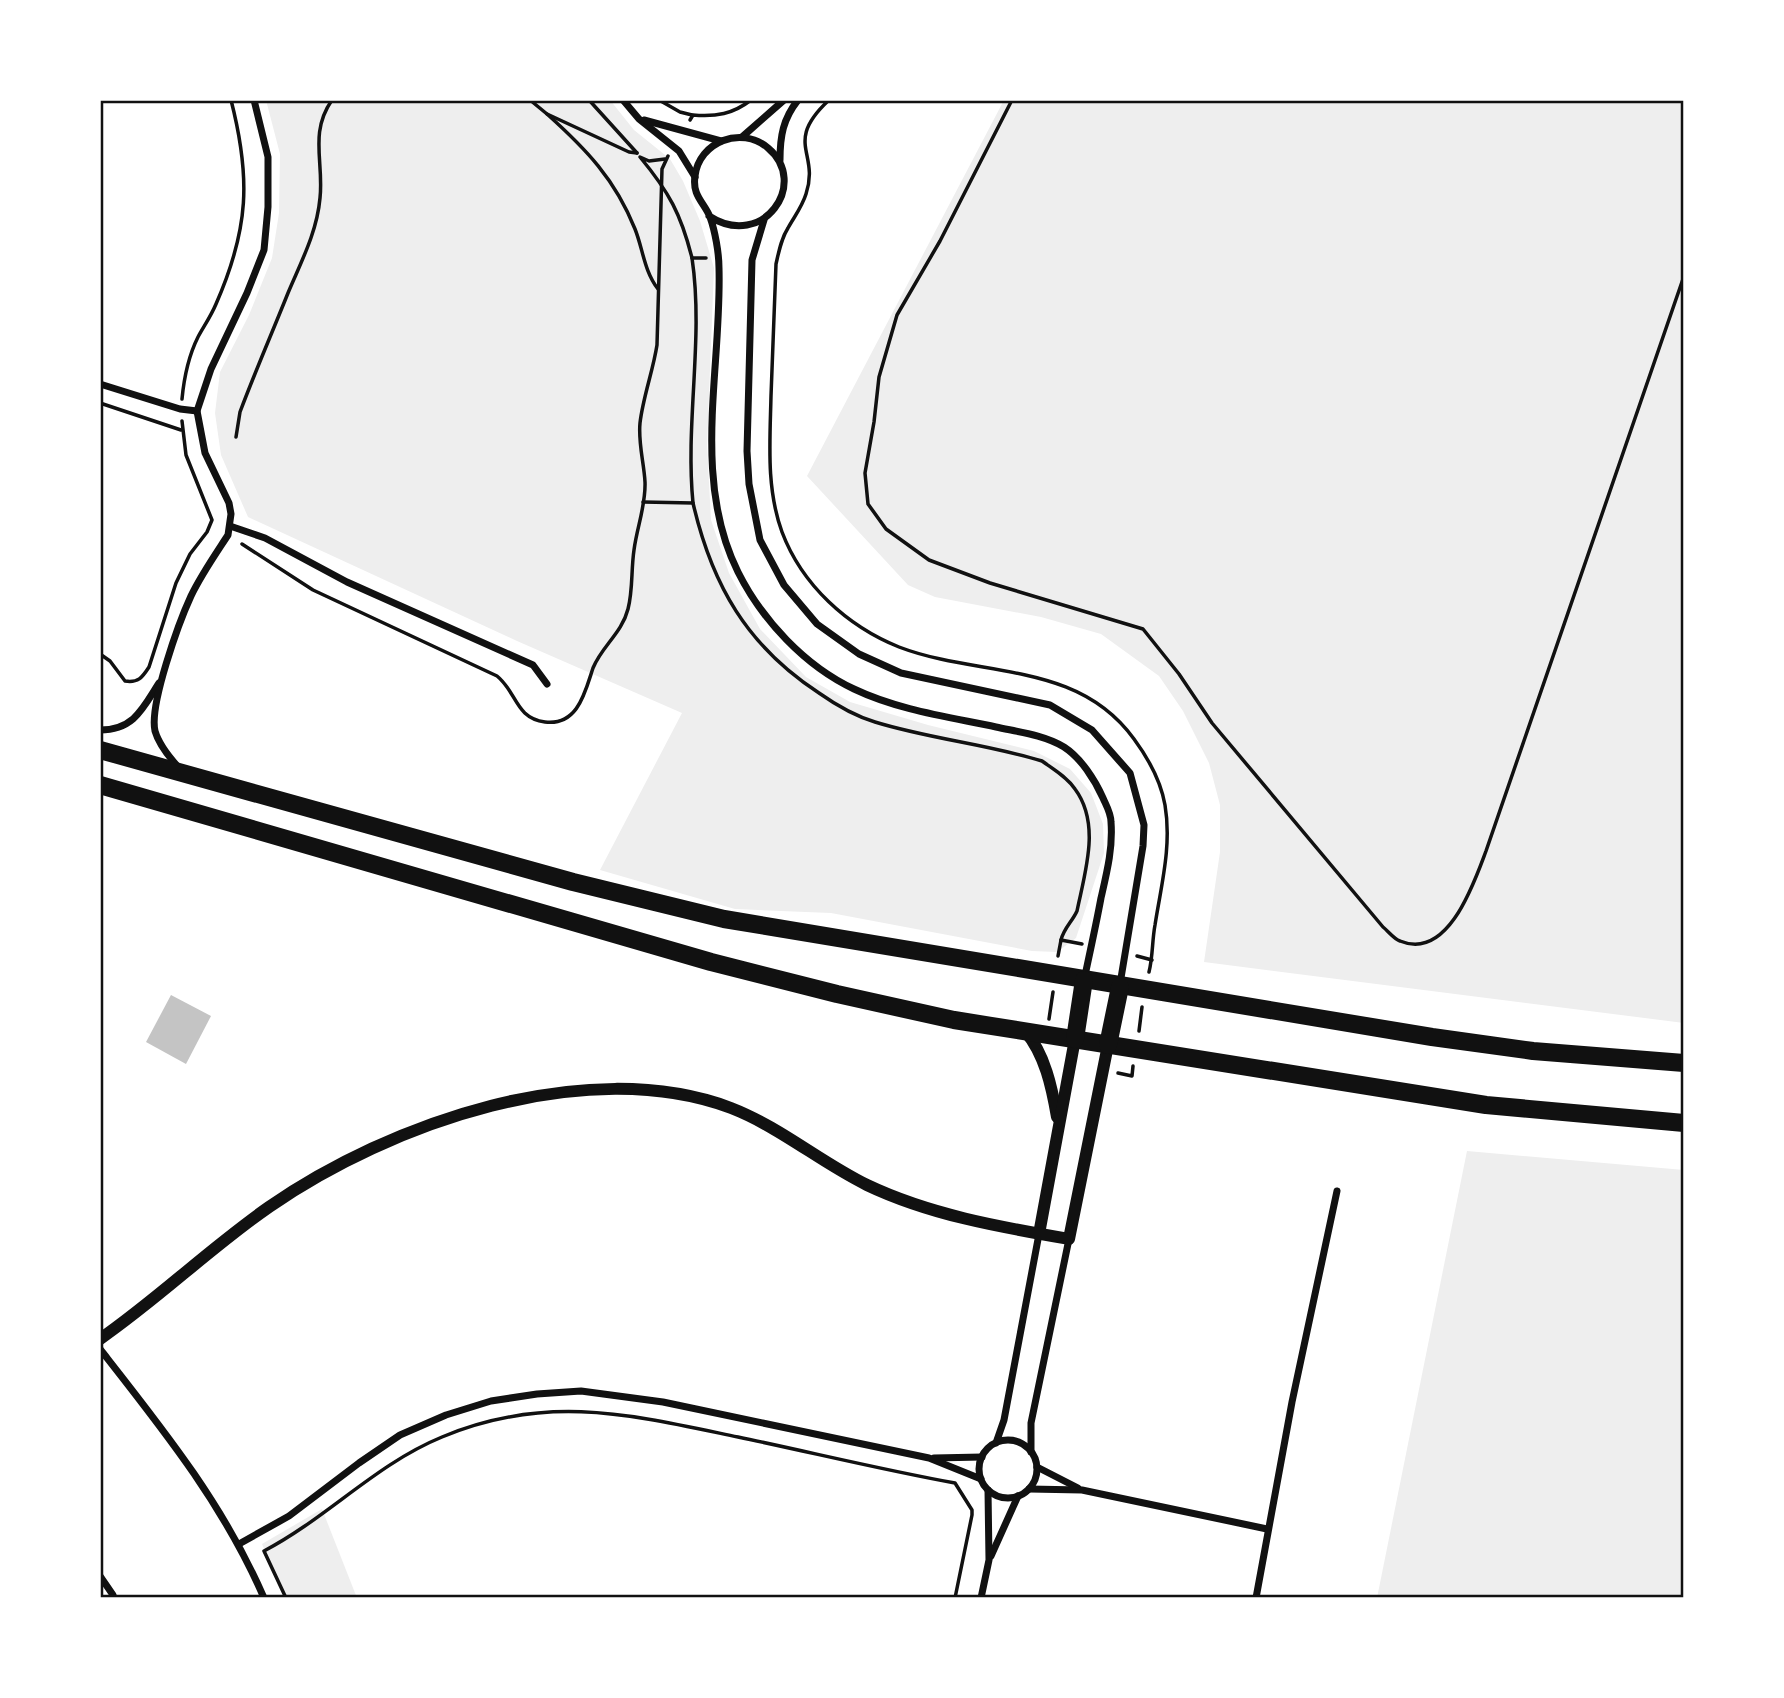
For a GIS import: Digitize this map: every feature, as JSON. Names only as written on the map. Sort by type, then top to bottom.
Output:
[{"type":"main road","points":[[100,750],[573,881],[724,919],[1120,986],[1532,1051],[1684,1063]]},
{"type":"main road","points":[[100,785],[711,962],[836,995],[954,1020],[1486,1105],[1684,1123]]},
{"type":"main road","points":[[1075,1040],[1084,980]]},
{"type":"main road","points":[[1108,1045],[1120,986]]},
{"type":"street","points":[[184,773],[165,751],[156,732],[155,714],[163,676],[192,595],[229,529],[229,503],[205,453],[197,411],[211,369],[264,250],[268,207],[268,157],[254,100]]},
{"type":"street","points":[[623,100],[639,119],[674,147],[695,177]]},
{"type":"street","points":[[742,137],[784,100]]},
{"type":"street","points":[[709,216],[734,226],[749,226],[764,220],[776,207],[783,192],[784,177],[780,162],[780,135],[788,112],[798,100]]},
{"type":"street","points":[[639,119],[721,141]]},
{"type":"street","points":[[780,162],[770,149],[757,140],[742,137],[721,141],[708,149],[699,162],[695,177],[695,188],[700,203],[709,216],[718,259],[712,442],[715,499],[722,529],[738,572],[770,621],[810,661],[853,689],[899,706],[1040,736],[1064,748],[1078,760],[1098,788],[1111,818],[1111,850],[1084,980]]},
{"type":"street","points":[[764,220],[752,262],[747,451],[749,484],[760,540],[784,585],[817,624],[859,654],[901,673],[1050,705],[1092,730],[1130,773],[1144,825],[1143,846],[1120,986]]},
{"type":"street","points":[[100,384],[180,409],[197,411]]},
{"type":"street","points":[[229,529],[265,538],[347,582],[533,665],[547,684]]},
{"type":"street","points":[[100,730],[116,729],[133,719],[163,676]]},
{"type":"street","points":[[1026,1031],[1038,1049],[1054,1096],[1059,1125]]},
{"type":"street","points":[[1075,1040],[1004,1420],[996,1443],[982,1457],[979,1472],[988,1490],[1002,1497],[1018,1496],[1029,1489],[1036,1475],[1037,1467],[1031,1452],[1031,1423],[1108,1045]]},
{"type":"street","points":[[100,1339],[130,1319],[270,1206],[327,1171],[404,1135],[454,1117],[492,1106],[569,1091],[613,1087],[647,1089],[708,1100],[758,1120],[864,1183],[900,1200],[943,1213],[1069,1239]]},
{"type":"street","points":[[1256,1598],[1267,1529],[1337,1191]]},
{"type":"street","points":[[100,1349],[172,1439],[239,1544],[264,1598]]},
{"type":"street","points":[[239,1544],[289,1516],[400,1435],[480,1404],[537,1394],[581,1391],[628,1396],[929,1458],[981,1479]]},
{"type":"street","points":[[996,1443],[1015,1441],[1031,1452]]},
{"type":"street","points":[[929,1458],[982,1457]]},
{"type":"street","points":[[1037,1467],[1082,1490]]},
{"type":"street","points":[[1029,1489],[1082,1490],[1267,1529]]},
{"type":"street","points":[[988,1490],[989,1560]]},
{"type":"street","points":[[981,1598],[989,1560],[1018,1496]]},
{"type":"street","points":[[100,1577],[113,1595]]},
{"type":"path","points":[[236,437],[240,412],[315,229],[321,192],[318,138],[326,108],[332,100]]},
{"type":"path","points":[[530,100],[585,148],[603,170],[631,220],[651,280],[658,289]]},
{"type":"path","points":[[589,100],[662,183],[685,230],[692,258],[695,303],[690,447],[693,503],[643,502]]},
{"type":"path","points":[[659,100],[680,112],[721,116],[751,100]]},
{"type":"path","points":[[829,100],[811,119],[805,132],[804,146],[809,177],[807,193],[780,245],[776,264],[769,463],[773,502],[783,533],[814,587],[839,611],[866,631],[900,647],[1061,683],[1107,709],[1126,727],[1156,776],[1165,804],[1168,839],[1153,935],[1152,960]]},
{"type":"path","points":[[1012,100],[940,241],[897,315],[879,377],[865,474],[868,504],[886,529],[929,560],[990,583],[1143,629],[1179,674],[1212,723],[1383,928],[1400,941],[1420,943],[1444,933],[1466,902],[1486,851],[1684,276]]},
{"type":"path","points":[[547,114],[649,162],[667,158]]},
{"type":"path","points":[[683,132],[693,115]]},
{"type":"path","points":[[229,529],[262,558],[313,590],[497,676],[506,683],[521,711],[531,718],[554,722],[568,717],[578,709],[597,659],[624,623],[631,591],[634,551],[645,483],[640,425],[657,345],[662,169],[674,147]]},
{"type":"path","points":[[692,258],[718,259]]},
{"type":"path","points":[[752,262],[776,264]]},
{"type":"path","points":[[100,403],[182,430]]},
{"type":"path","points":[[286,1598],[264,1551],[313,1522],[369,1478],[402,1457],[442,1437],[490,1420],[538,1412],[584,1410],[673,1423],[956,1483],[972,1510],[972,1515],[956,1598]]},
{"type":"shaded area","points":[[266,100],[610,100],[634,130],[670,159],[683,181],[700,221],[714,268],[707,445],[711,520],[729,573],[760,629],[806,677],[850,702],[928,725],[1034,751],[1070,769],[1091,793],[1103,824],[1104,853],[1076,938],[1057,952],[1032,951],[831,913],[735,909],[600,870],[682,713],[517,641],[248,517],[221,455],[215,413],[220,372],[249,315],[272,258],[279,213],[280,154]]},
{"type":"shaded area","points":[[1004,100],[1684,100],[1684,1023],[1204,962],[1220,852],[1220,805],[1209,763],[1183,711],[1159,676],[1101,634],[1041,617],[935,597],[908,585],[807,476]]},
{"type":"shaded area","points":[[1467,1151],[1684,1170],[1684,1598],[1377,1598]]},
{"type":"shaded area","points":[[322,1509],[357,1598],[285,1598],[262,1544]]},
{"type":"building","points":[[171,995],[211,1016],[186,1064],[146,1042]]}]
